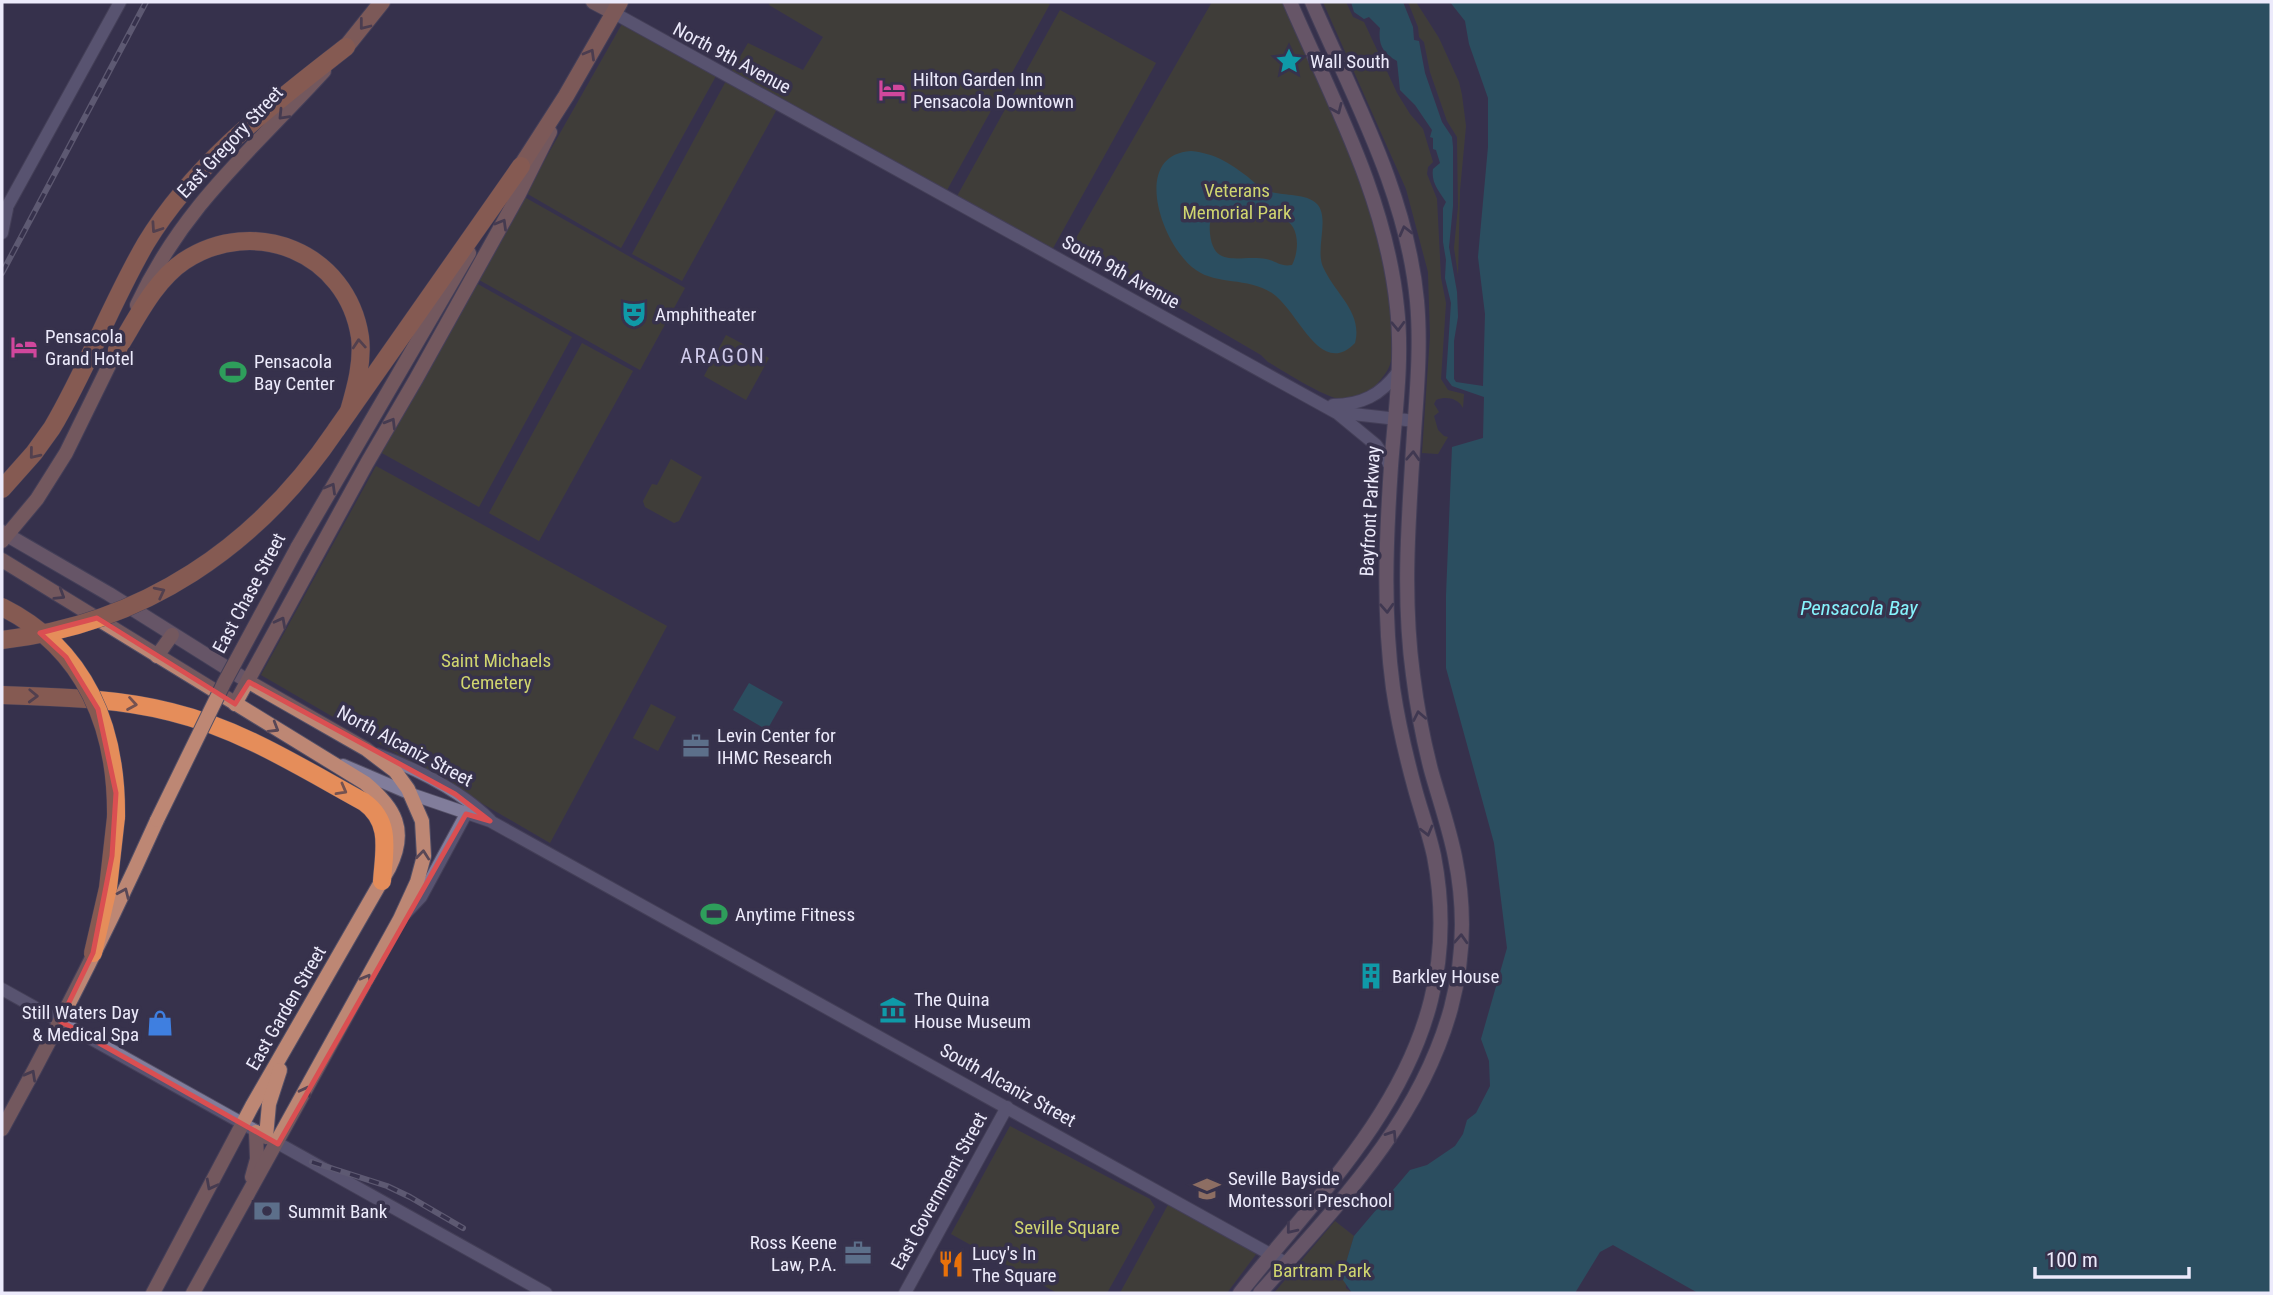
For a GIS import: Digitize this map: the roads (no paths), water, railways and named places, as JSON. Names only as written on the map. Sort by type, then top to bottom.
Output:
[{"type":"highway","name":"East Gregory Street","points":[[346,47],[382,2]]},
{"type":"highway","name":"East Chase Street","points":[[520,166],[566,96],[617,7]]},
{"type":"highway","points":[[2,488],[43,443],[141,253],[183,191],[230,141],[346,47]]},
{"type":"highway","points":[[2,640],[82,623],[146,599],[195,572],[240,540],[282,500],[317,458],[520,166]]},
{"type":"highway","points":[[117,350],[161,282],[183,261],[211,247],[233,241],[278,244],[308,257],[325,270],[340,287],[350,305],[358,328],[360,354],[349,411]]},
{"type":"highway","points":[[2,607],[47,639],[66,657],[89,691],[106,730],[112,753],[116,817],[108,888],[93,953]]},
{"type":"highway","points":[[2,695],[65,697],[153,708],[218,727],[278,754],[364,802],[377,814],[386,833],[383,881]]},
{"type":"main road","name":"North 9th Avenue","points":[[593,2],[617,7]]},
{"type":"main road","name":"Bayfront Parkway","points":[[1240,1293],[1370,1130],[1401,1078],[1419,1035],[1436,978],[1441,919],[1434,855],[1408,760],[1393,686],[1386,579],[1398,372],[1397,310],[1386,236],[1369,182],[1290,2]]},
{"type":"main road","name":"Bayfront Parkway","points":[[1260,1293],[1375,1160],[1415,1096],[1444,1030],[1458,972],[1462,915],[1455,858],[1426,750],[1410,657],[1407,563],[1418,321],[1415,285],[1405,230],[1385,168],[1311,2]]},
{"type":"main road","name":"East Gregory Street","points":[[3,536],[46,486],[66,453],[155,269],[191,213],[346,47]]},
{"type":"main road","name":"East Chase Street","points":[[235,704],[519,194],[566,96]]},
{"type":"main road","name":"East Chase Street","points":[[2,1129],[113,918],[224,683],[297,548],[520,166]]},
{"type":"main road","name":"North Alcaniz Street","points":[[3,536],[109,594],[249,682],[366,749]]},
{"type":"main road","name":"North Alcaniz Street","points":[[2,560],[329,761]]},
{"type":"main road","points":[[157,656],[172,635]]},
{"type":"main road","name":"East Garden Street","points":[[153,1293],[261,1134],[400,919],[417,882],[424,856],[422,821],[411,794],[395,771],[366,749]]},
{"type":"main road","name":"East Garden Street","points":[[194,1293],[248,1195],[261,1134],[287,1045],[383,881],[398,842],[392,810],[380,795],[329,761]]},
{"type":"main road","points":[[248,1195],[261,1134],[287,1045]]},
{"type":"street","points":[[2,233],[4,212],[120,2]]},
{"type":"street","name":"North 9th Avenue","points":[[617,7],[818,126]]},
{"type":"street","name":"South 9th Avenue","points":[[818,126],[1335,412],[1415,421]]},
{"type":"street","points":[[1314,399],[1333,405],[1356,403],[1379,392],[1398,372]]},
{"type":"street","points":[[1335,412],[1376,445],[1391,467]]},
{"type":"street","name":"North Alcaniz Street","points":[[366,749],[402,764],[455,794],[477,808],[490,821]]},
{"type":"street","name":"North Alcaniz Street","points":[[329,761],[365,773],[411,794],[490,821]]},
{"type":"street","points":[[400,919],[421,897],[466,814]]},
{"type":"street","name":"South Alcaniz Street","points":[[490,821],[1286,1263]]},
{"type":"street","points":[[2,989],[546,1293]]},
{"type":"street","name":"East Government Street","points":[[905,1293],[1007,1107]]},
{"type":"water","name":"Pensacola Bay","points":[[1351,2],[1403,2],[1413,27],[1414,40],[1419,41],[1425,73],[1442,122],[1452,137],[1453,206],[1449,247],[1457,292],[1458,317],[1454,341],[1454,379],[1456,382],[1483,386],[1485,314],[1478,257],[1488,147],[1488,98],[1469,44],[1465,21],[1450,2],[2271,2],[2271,1293],[1698,1293],[1613,1245],[1600,1252],[1575,1293],[1352,1293],[1343,1280],[1354,1236],[1410,1170],[1427,1165],[1455,1146],[1463,1134],[1467,1120],[1476,1113],[1490,1086],[1489,1061],[1481,1039],[1507,948],[1494,843],[1446,668],[1452,447],[1483,438],[1484,397],[1452,386],[1446,378],[1451,303],[1445,278],[1443,242],[1443,208],[1446,202],[1433,179],[1433,169],[1440,163],[1436,150],[1433,149],[1433,138],[1430,137],[1432,130],[1415,105],[1400,90],[1397,61],[1382,48],[1380,28],[1369,17],[1364,19],[1354,12]]},
{"type":"water","points":[[1191,151],[1208,154],[1228,163],[1263,189],[1306,198],[1317,204],[1321,210],[1323,225],[1321,260],[1328,277],[1352,312],[1355,343],[1342,352],[1331,353],[1320,348],[1272,293],[1253,285],[1204,275],[1184,259],[1164,224],[1158,204],[1157,185],[1161,168],[1172,156]],"holes":[[[1219,210],[1259,218],[1277,217],[1287,221],[1295,231],[1297,245],[1292,265],[1281,265],[1266,259],[1230,258],[1217,252],[1210,234],[1210,223]]]},
{"type":"water","points":[[749,683],[783,702],[767,730],[733,710]]},
{"type":"railway","points":[[2,273],[146,2]]},
{"type":"railway","points":[[312,1162],[387,1186],[463,1228]]},
{"type":"place","name":"Wall South","points":[[1289,61]]},
{"type":"place","name":"Hilton Garden Inn Pensacola Downtown","points":[[892,90]]},
{"type":"place","name":"Amphitheater","points":[[634,314]]},
{"type":"place","name":"Pensacola Grand Hotel","points":[[24,347]]},
{"type":"place","name":"Pensacola Bay Center","points":[[233,372]]},
{"type":"place","name":"Levin Center for IHMC Research","points":[[696,746]]},
{"type":"place","name":"Anytime Fitness","points":[[714,914]]},
{"type":"place","name":"Barkley House","points":[[1371,976]]},
{"type":"place","name":"The Quina House Museum","points":[[893,1010]]},
{"type":"place","name":"Still Waters Day & Medical Spa","points":[[160,1023]]},
{"type":"place","name":"Seville Bayside Montessori Preschool","points":[[1207,1189]]},
{"type":"place","name":"Summit Bank","points":[[267,1211]]},
{"type":"place","name":"Ross Keene Law, P.A.","points":[[858,1253]]},
{"type":"place","name":"Lucy's In The Square","points":[[951,1264]]},
{"type":"district","name":"ARAGON","points":[[723,356]]},
{"type":"park label","name":"Veterans Memorial Park","points":[[1237,201]]},
{"type":"park label","name":"Saint Michaels Cemetery","points":[[496,671]]},
{"type":"park label","name":"Seville Square","points":[[1067,1227]]},
{"type":"park label","name":"Bartram Park","points":[[1322,1270]]}]
